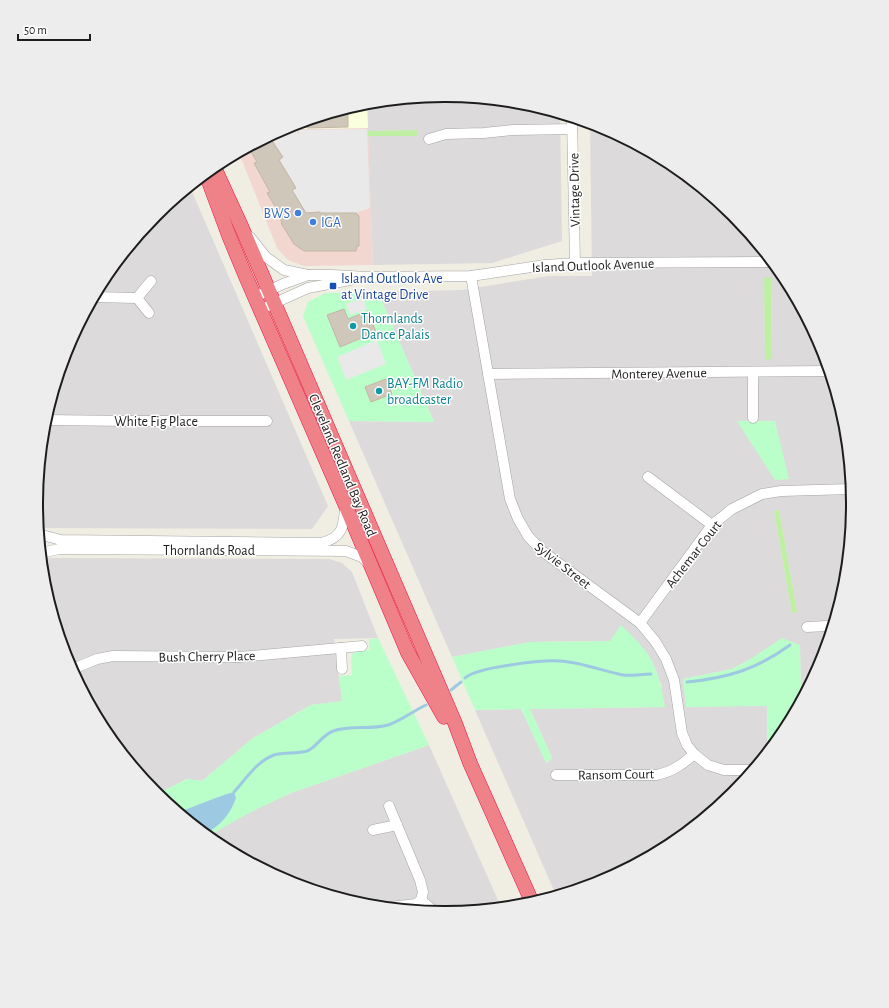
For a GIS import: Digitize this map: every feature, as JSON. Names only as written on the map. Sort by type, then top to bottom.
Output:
[{"type":"highway","name":"Cleveland Redland Bay Road","points":[[217,173],[242,228],[455,723],[470,763],[530,896]]},
{"type":"highway","name":"Cleveland Redland Bay Road","points":[[208,179],[229,236],[408,653],[470,763]]},
{"type":"highway","points":[[392,577],[401,611],[416,646],[416,651],[408,653]]},
{"type":"street","name":"Vintage Drive","points":[[572,123],[575,263]]},
{"type":"street","points":[[429,139],[446,134],[484,133],[513,130],[572,129]]},
{"type":"street","points":[[242,228],[266,257],[284,270],[308,275]]},
{"type":"street","name":"Island Outlook Avenue","points":[[258,303],[308,275],[367,277],[471,276],[545,265],[575,263],[764,262]]},
{"type":"street","name":"Sylvie Street","points":[[471,276],[510,499],[518,519],[524,530],[542,551],[640,623],[655,641],[666,659],[674,680],[682,733],[687,745],[694,754]]},
{"type":"street","name":"Island Outlook Avenue","points":[[258,303],[271,297],[308,288],[367,277]]},
{"type":"street","points":[[137,298],[151,281]]},
{"type":"street","points":[[101,297],[137,298]]},
{"type":"street","points":[[137,298],[149,313]]},
{"type":"street","name":"Monterey Avenue","points":[[488,374],[823,371]]},
{"type":"street","points":[[753,372],[753,418]]},
{"type":"street","name":"White Fig Place","points":[[52,420],[267,421]]},
{"type":"street","points":[[648,477],[712,525]]},
{"type":"street","name":"Achemar Court","points":[[640,623],[712,525],[732,509],[762,494],[792,490],[845,489]]},
{"type":"street","name":"Thornlands Road","points":[[44,535],[61,540],[321,543],[332,540],[339,533],[344,524],[345,504]]},
{"type":"street","name":"Thornlands Road","points":[[46,552],[59,549],[346,551],[362,557],[372,567]]},
{"type":"street","points":[[807,627],[827,626]]},
{"type":"street","name":"Bush Cherry Place","points":[[78,667],[97,659],[113,656],[240,657],[362,646]]},
{"type":"street","points":[[341,648],[342,669]]},
{"type":"street","points":[[694,754],[708,765],[724,770],[745,770]]},
{"type":"street","name":"Ransom Court","points":[[556,775],[657,775],[670,772],[683,764],[694,754]]},
{"type":"street","points":[[389,806],[420,880],[423,892],[421,900],[416,904],[413,904]]},
{"type":"street","points":[[373,830],[397,825]]},
{"type":"street","points":[[421,900],[427,905]]},
{"type":"shaded area","points":[[418,103],[471,103],[497,106],[523,110],[560,120],[562,241],[492,263],[373,265],[368,136],[417,136],[417,130],[368,131],[367,110]]},
{"type":"shaded area","points":[[367,110],[368,128],[302,129],[341,116]]},
{"type":"shaded area","points":[[368,128],[373,265],[304,266],[288,260],[277,248],[241,158],[267,144],[302,129]]},
{"type":"shaded area","points":[[367,129],[370,208],[356,213],[306,213],[292,190],[296,187],[279,160],[282,157],[274,141],[297,131],[299,135],[299,130]]},
{"type":"shaded area","points":[[590,130],[645,156],[689,185],[728,220],[746,239],[778,281],[805,326],[825,375],[838,426],[843,452],[846,504],[843,556],[832,608],[825,633],[801,689],[800,645],[749,660],[732,669],[683,679],[686,706],[767,706],[767,742],[763,748],[746,769],[709,806],[668,838],[645,852],[598,875],[554,890],[475,710],[521,709],[547,763],[552,758],[530,709],[664,707],[661,683],[610,641],[530,642],[452,657],[349,421],[434,422],[378,292],[462,290],[549,276],[592,276]],"holes":[[[764,278],[771,278],[772,359],[765,359]],[[779,510],[797,612],[792,613],[774,511]]]},
{"type":"shaded area","points":[[192,192],[328,506],[312,529],[44,528],[44,478],[46,452],[51,426],[64,375],[84,326],[111,281],[126,260],[161,220]]},
{"type":"shaded area","points":[[363,298],[367,309],[350,315],[346,304]]},
{"type":"shaded area","points":[[377,340],[386,364],[346,380],[337,357]]},
{"type":"shaded area","points":[[46,558],[329,559],[342,563],[352,572],[378,638],[334,639],[342,701],[311,705],[253,738],[202,781],[187,779],[164,791],[143,769],[126,748],[97,705],[84,682],[64,633]]},
{"type":"shaded area","points":[[429,745],[499,902],[471,905],[418,905],[366,898],[341,892],[291,875],[267,864],[244,852],[214,833],[251,811],[291,793]]},
{"type":"green space","points":[[417,130],[417,136],[368,136],[368,131]]},
{"type":"green space","points":[[771,277],[772,359],[765,360],[764,278]]},
{"type":"green space","points":[[378,292],[434,422],[349,421],[303,316],[308,302],[325,293]],"holes":[[[344,309],[348,319],[368,311],[376,332],[340,347],[327,316]],[[386,379],[392,394],[371,402],[366,387]]]},
{"type":"green space","points":[[737,421],[775,421],[789,479],[775,480]]},
{"type":"green space","points":[[779,510],[797,612],[792,613],[774,511]]},
{"type":"green space","points":[[621,625],[641,645],[652,661],[658,676],[665,707],[530,709],[552,758],[546,763],[521,709],[475,710],[452,657],[530,642],[610,641]]},
{"type":"green space","points":[[378,638],[429,745],[291,793],[251,812],[214,833],[200,823],[164,791],[187,779],[202,781],[253,738],[311,705],[342,701],[339,676],[352,675],[352,655],[357,652],[369,650],[369,639]]},
{"type":"green space","points":[[782,638],[800,645],[801,689],[767,742],[767,706],[686,707],[683,679],[732,669],[749,660]]},
{"type":"water","points":[[234,792],[236,798],[228,814],[221,823],[211,831],[185,810]]},
{"type":"building","points":[[348,114],[348,127],[307,128],[315,124]]},
{"type":"building","points":[[272,142],[283,157],[279,160],[296,188],[292,190],[306,213],[356,213],[359,216],[359,246],[357,246],[356,251],[304,251],[294,244],[281,223],[282,222],[279,218],[281,216],[267,193],[270,192],[254,163],[257,162],[251,152]]},
{"type":"building","name":"Thornlands Dance Palais","points":[[344,309],[348,319],[368,311],[376,332],[340,347],[327,315]]},
{"type":"building","name":"BAY-FM Radio broadcaster","points":[[386,379],[392,394],[371,402],[365,387]]},
{"type":"waterway","points":[[687,682],[716,678],[742,671],[766,660],[790,645]]},
{"type":"waterway","points":[[465,678],[472,674],[496,668],[525,663],[551,661],[576,663],[623,675],[651,674]]},
{"type":"waterway","points":[[451,690],[461,682]]},
{"type":"waterway","points":[[234,792],[257,766],[274,755],[307,751],[326,735],[340,729],[388,725],[426,705]]},
{"type":"place","name":"BWS","points":[[298,213]]},
{"type":"place","name":"IGA","points":[[313,222]]},
{"type":"place","name":"Island Outlook Ave at Vintage Drive","points":[[333,286]]},
{"type":"place","name":"Thornlands Dance Palais","points":[[353,326]]},
{"type":"place","name":"BAY-FM Radio broadcaster","points":[[379,391]]}]
